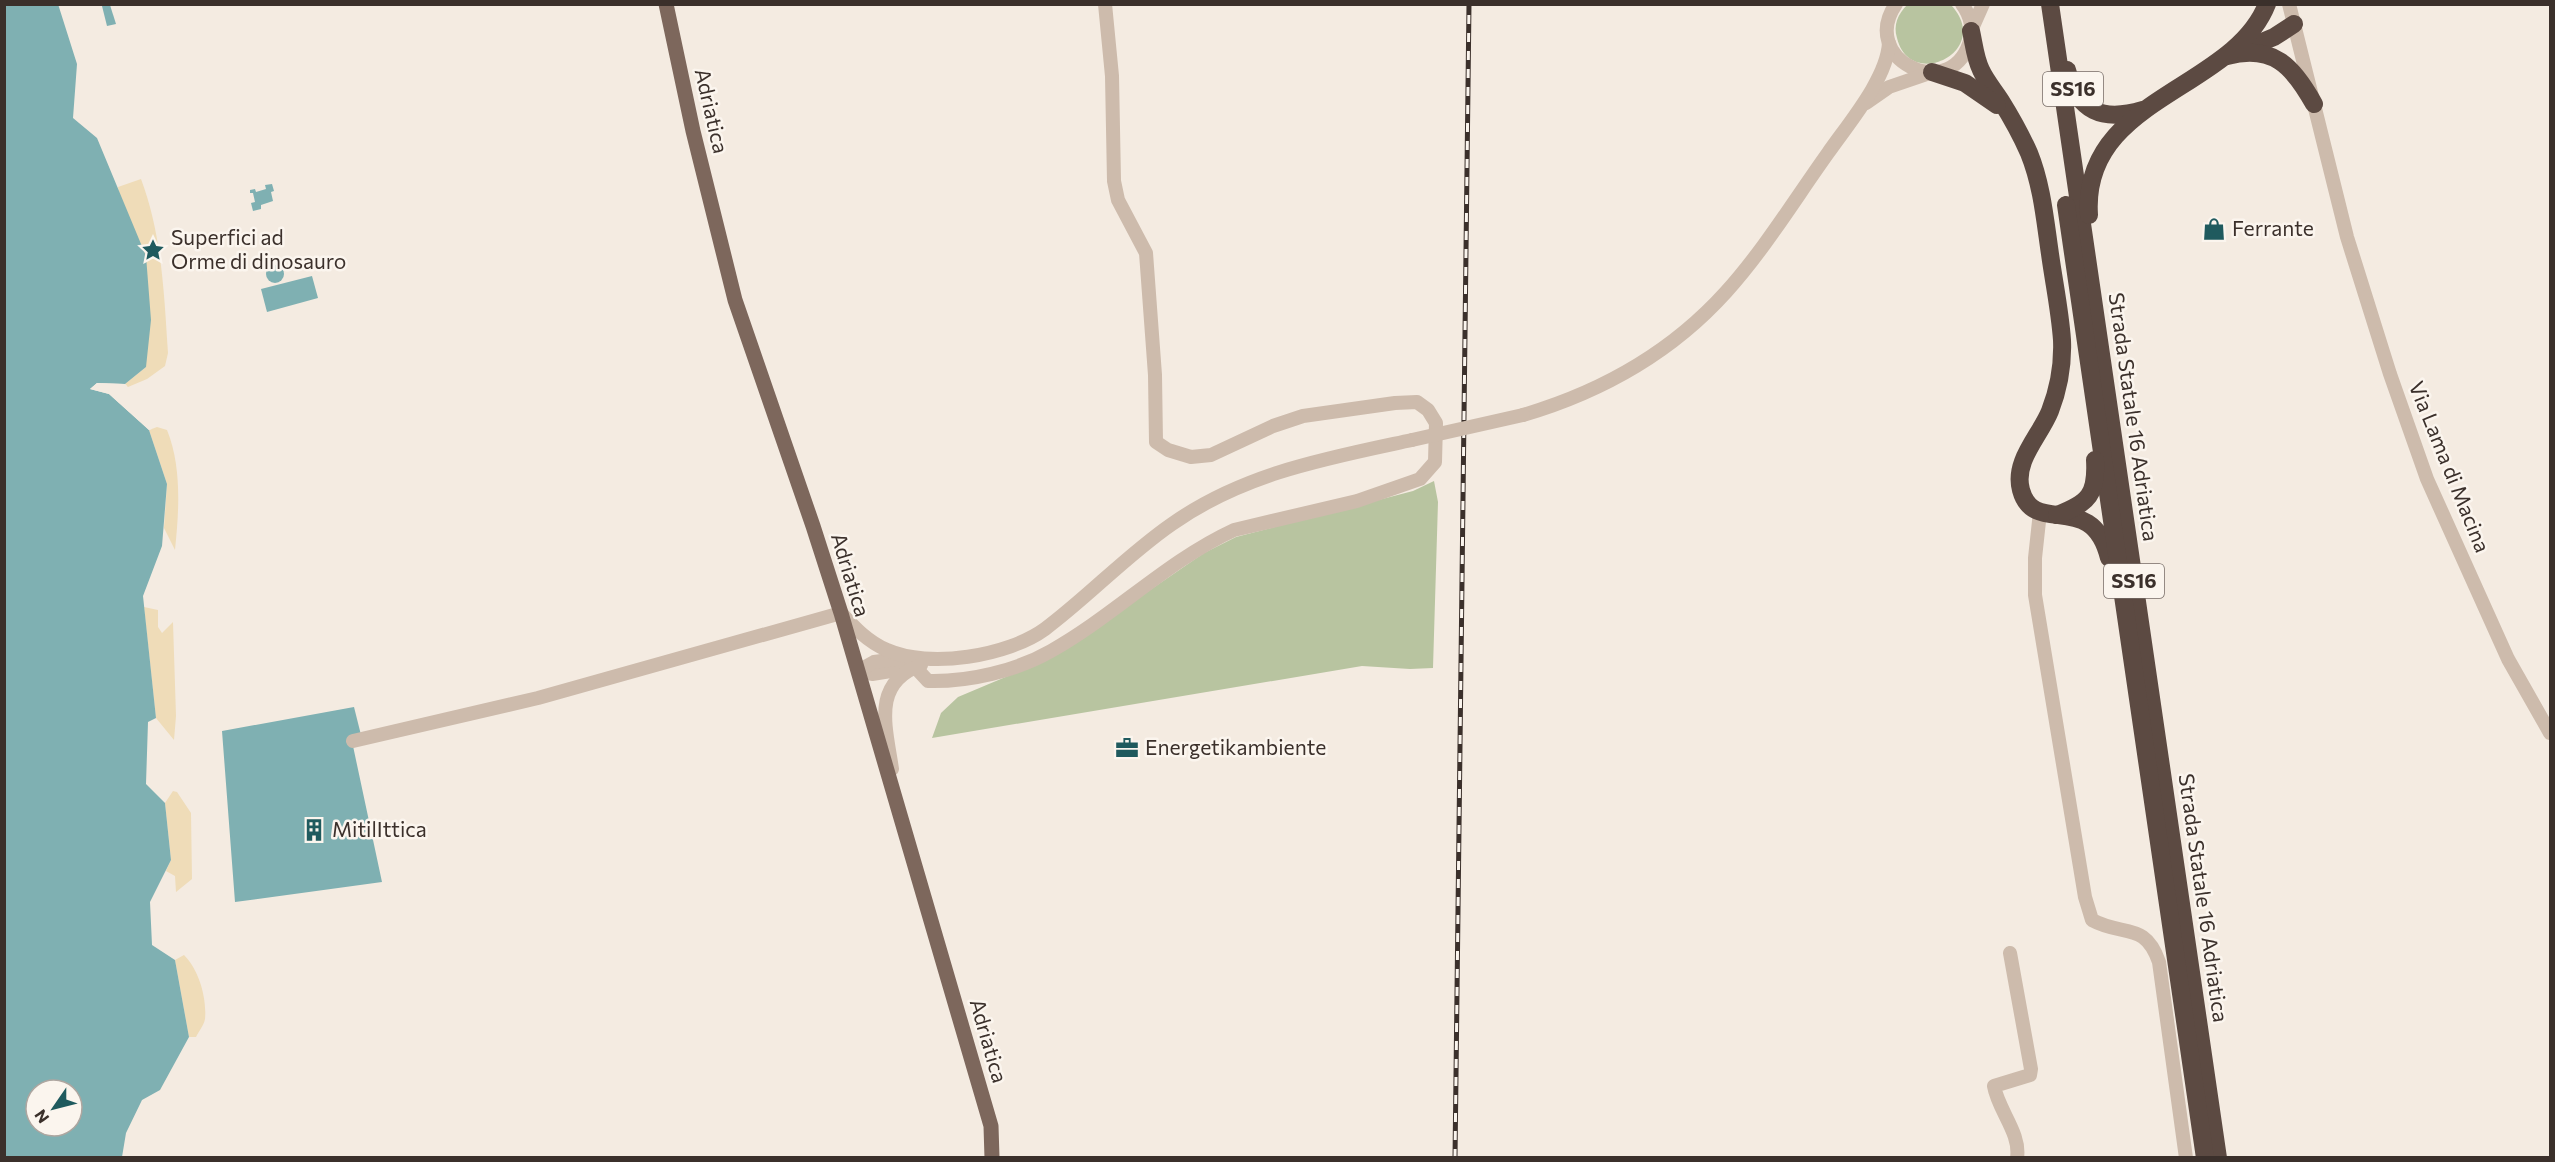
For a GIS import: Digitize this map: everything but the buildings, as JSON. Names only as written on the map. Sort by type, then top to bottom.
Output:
[{"type":"highway","name":"SS16","points":[[2233,54],[2251,32],[2267,4]]},
{"type":"highway","name":"SS16","points":[[2045,5],[2070,82],[2080,100],[2094,111],[2108,115],[2126,114],[2147,108]]},
{"type":"highway","name":"Strada Statale 16 Adriatica","points":[[2045,5],[2094,306],[2218,1158]]},
{"type":"highway","name":"Strada Statale 16 Adriatica","points":[[2045,5],[2086,341],[2205,1158]]},
{"type":"highway","points":[[2251,32],[2271,26],[2294,24]]},
{"type":"highway","name":"SS16","points":[[2094,306],[2088,209],[2091,183],[2097,164],[2108,146],[2147,108],[2233,54],[2274,37],[2294,24]]},
{"type":"highway","points":[[1971,31],[1982,72],[2029,153],[2040,187],[2062,339],[2061,366],[2055,398],[2044,425],[2024,459],[2019,477],[2020,488],[2025,500],[2048,514]]},
{"type":"highway","points":[[2233,54],[2261,52],[2282,61],[2295,75],[2314,104]]},
{"type":"highway","points":[[1932,72],[1972,86],[2009,116]]},
{"type":"highway","name":"SS16","points":[[2048,514],[2085,501],[2091,494],[2095,481],[2086,341]]},
{"type":"highway","name":"SS16","points":[[2048,514],[2086,521],[2102,536],[2130,647]]},
{"type":"main road","name":"Adriatica","points":[[666,4],[690,119],[735,300],[841,613],[991,1126],[992,1158]]},
{"type":"street","points":[[353,741],[538,698],[841,613],[873,643],[911,662],[928,681],[952,682],[1025,663],[1051,651],[1149,582],[1217,538],[1234,530],[1357,501],[1420,479],[1435,462],[1436,423],[1428,410],[1417,402],[1303,416],[1273,426],[1211,455],[1191,457],[1168,450],[1156,442],[1155,375],[1146,253],[1118,200],[1114,182],[1112,76],[1106,4]]},
{"type":"street","points":[[858,671],[874,674],[911,662],[998,650],[1033,637],[1067,612],[1172,524],[1242,485],[1285,469],[1523,415],[1573,398],[1613,380],[1654,355],[1692,325],[1726,292],[1753,260],[1856,113],[1884,67],[1889,43],[1888,23],[1896,4]]},
{"type":"street","points":[[1962,4],[1969,18],[1971,31]]},
{"type":"street","points":[[1856,113],[1886,88],[1948,68],[1961,58],[1969,44],[1971,31],[1983,4]]},
{"type":"street","name":"Via Lama di Macina","points":[[2289,4],[2339,204],[2372,321],[2427,479],[2508,659],[2550,733]]},
{"type":"street","points":[[1889,43],[1895,55],[1904,64],[1916,70],[1932,72]]},
{"type":"street","points":[[2048,514],[2034,570],[2036,602],[2085,897],[2092,920],[2104,926],[2131,931],[2147,938],[2154,948],[2159,962],[2186,1158]]},
{"type":"street","points":[[938,659],[952,682]]},
{"type":"street","points":[[897,803],[885,708],[892,684],[911,662]]},
{"type":"street","points":[[2010,953],[2031,1069],[2030,1075],[1994,1086],[1996,1096],[2019,1146],[2017,1158]]},
{"type":"green space","points":[[1907,5],[1951,5],[1962,22],[1963,37],[1956,50],[1945,59],[1931,63],[1917,62],[1905,54],[1897,38],[1896,24]]},
{"type":"green space","points":[[1434,481],[1438,502],[1433,668],[1362,666],[932,738],[941,713],[958,697],[1051,658],[1204,553],[1236,537],[1413,491]]},
{"type":"sand","points":[[141,179],[158,243],[168,353],[165,366],[147,379],[128,387],[125,384],[146,367],[118,187]]},
{"type":"sand","points":[[157,427],[167,430],[175,459],[178,505],[175,550],[164,528],[167,484],[149,430]]},
{"type":"sand","points":[[144,607],[158,610],[158,627],[162,633],[173,622],[176,716],[174,740],[156,718]]},
{"type":"sand","points":[[173,791],[177,792],[191,813],[192,879],[176,892],[175,876],[166,871],[171,860],[165,803]]},
{"type":"sand","points":[[184,955],[198,976],[205,1002],[204,1021],[196,1037],[189,1037],[175,960]]},
{"type":"water","points":[[58,4],[77,64],[73,118],[97,138],[146,256],[151,320],[146,367],[125,384],[97,383],[90,389],[109,394],[149,430],[167,484],[162,546],[143,596],[156,718],[148,722],[146,784],[165,803],[171,860],[150,902],[152,945],[175,960],[189,1037],[160,1090],[142,1100],[126,1133],[122,1157],[5,1158],[4,5]]},
{"type":"water","points":[[110,5],[116,24],[107,26],[102,6]]},
{"type":"water","points":[[272,184],[273,201],[253,211],[251,203],[255,202],[250,190],[255,189],[256,192],[266,189],[265,185]]},
{"type":"water","points":[[275,265],[281,268],[284,274],[281,280],[275,283],[269,280],[266,274],[269,268]]},
{"type":"water","points":[[312,276],[318,298],[267,312],[261,289]]},
{"type":"water","points":[[354,707],[361,735],[353,746],[382,882],[235,902],[222,731]]},
{"type":"pier","points":[[97,383],[125,384],[127,386],[96,387],[111,391],[152,429],[149,430],[109,394],[90,389]]},
{"type":"railway","points":[[1455,1158],[1469,4]]},
{"type":"place","name":"Ferrante","points":[[2214,229]]},
{"type":"place","name":"Superfici ad Orme di dinosauro","points":[[153,250]]},
{"type":"place","name":"Energetikambiente","points":[[1127,748]]},
{"type":"place","name":"MitilIttica","points":[[314,830]]}]
